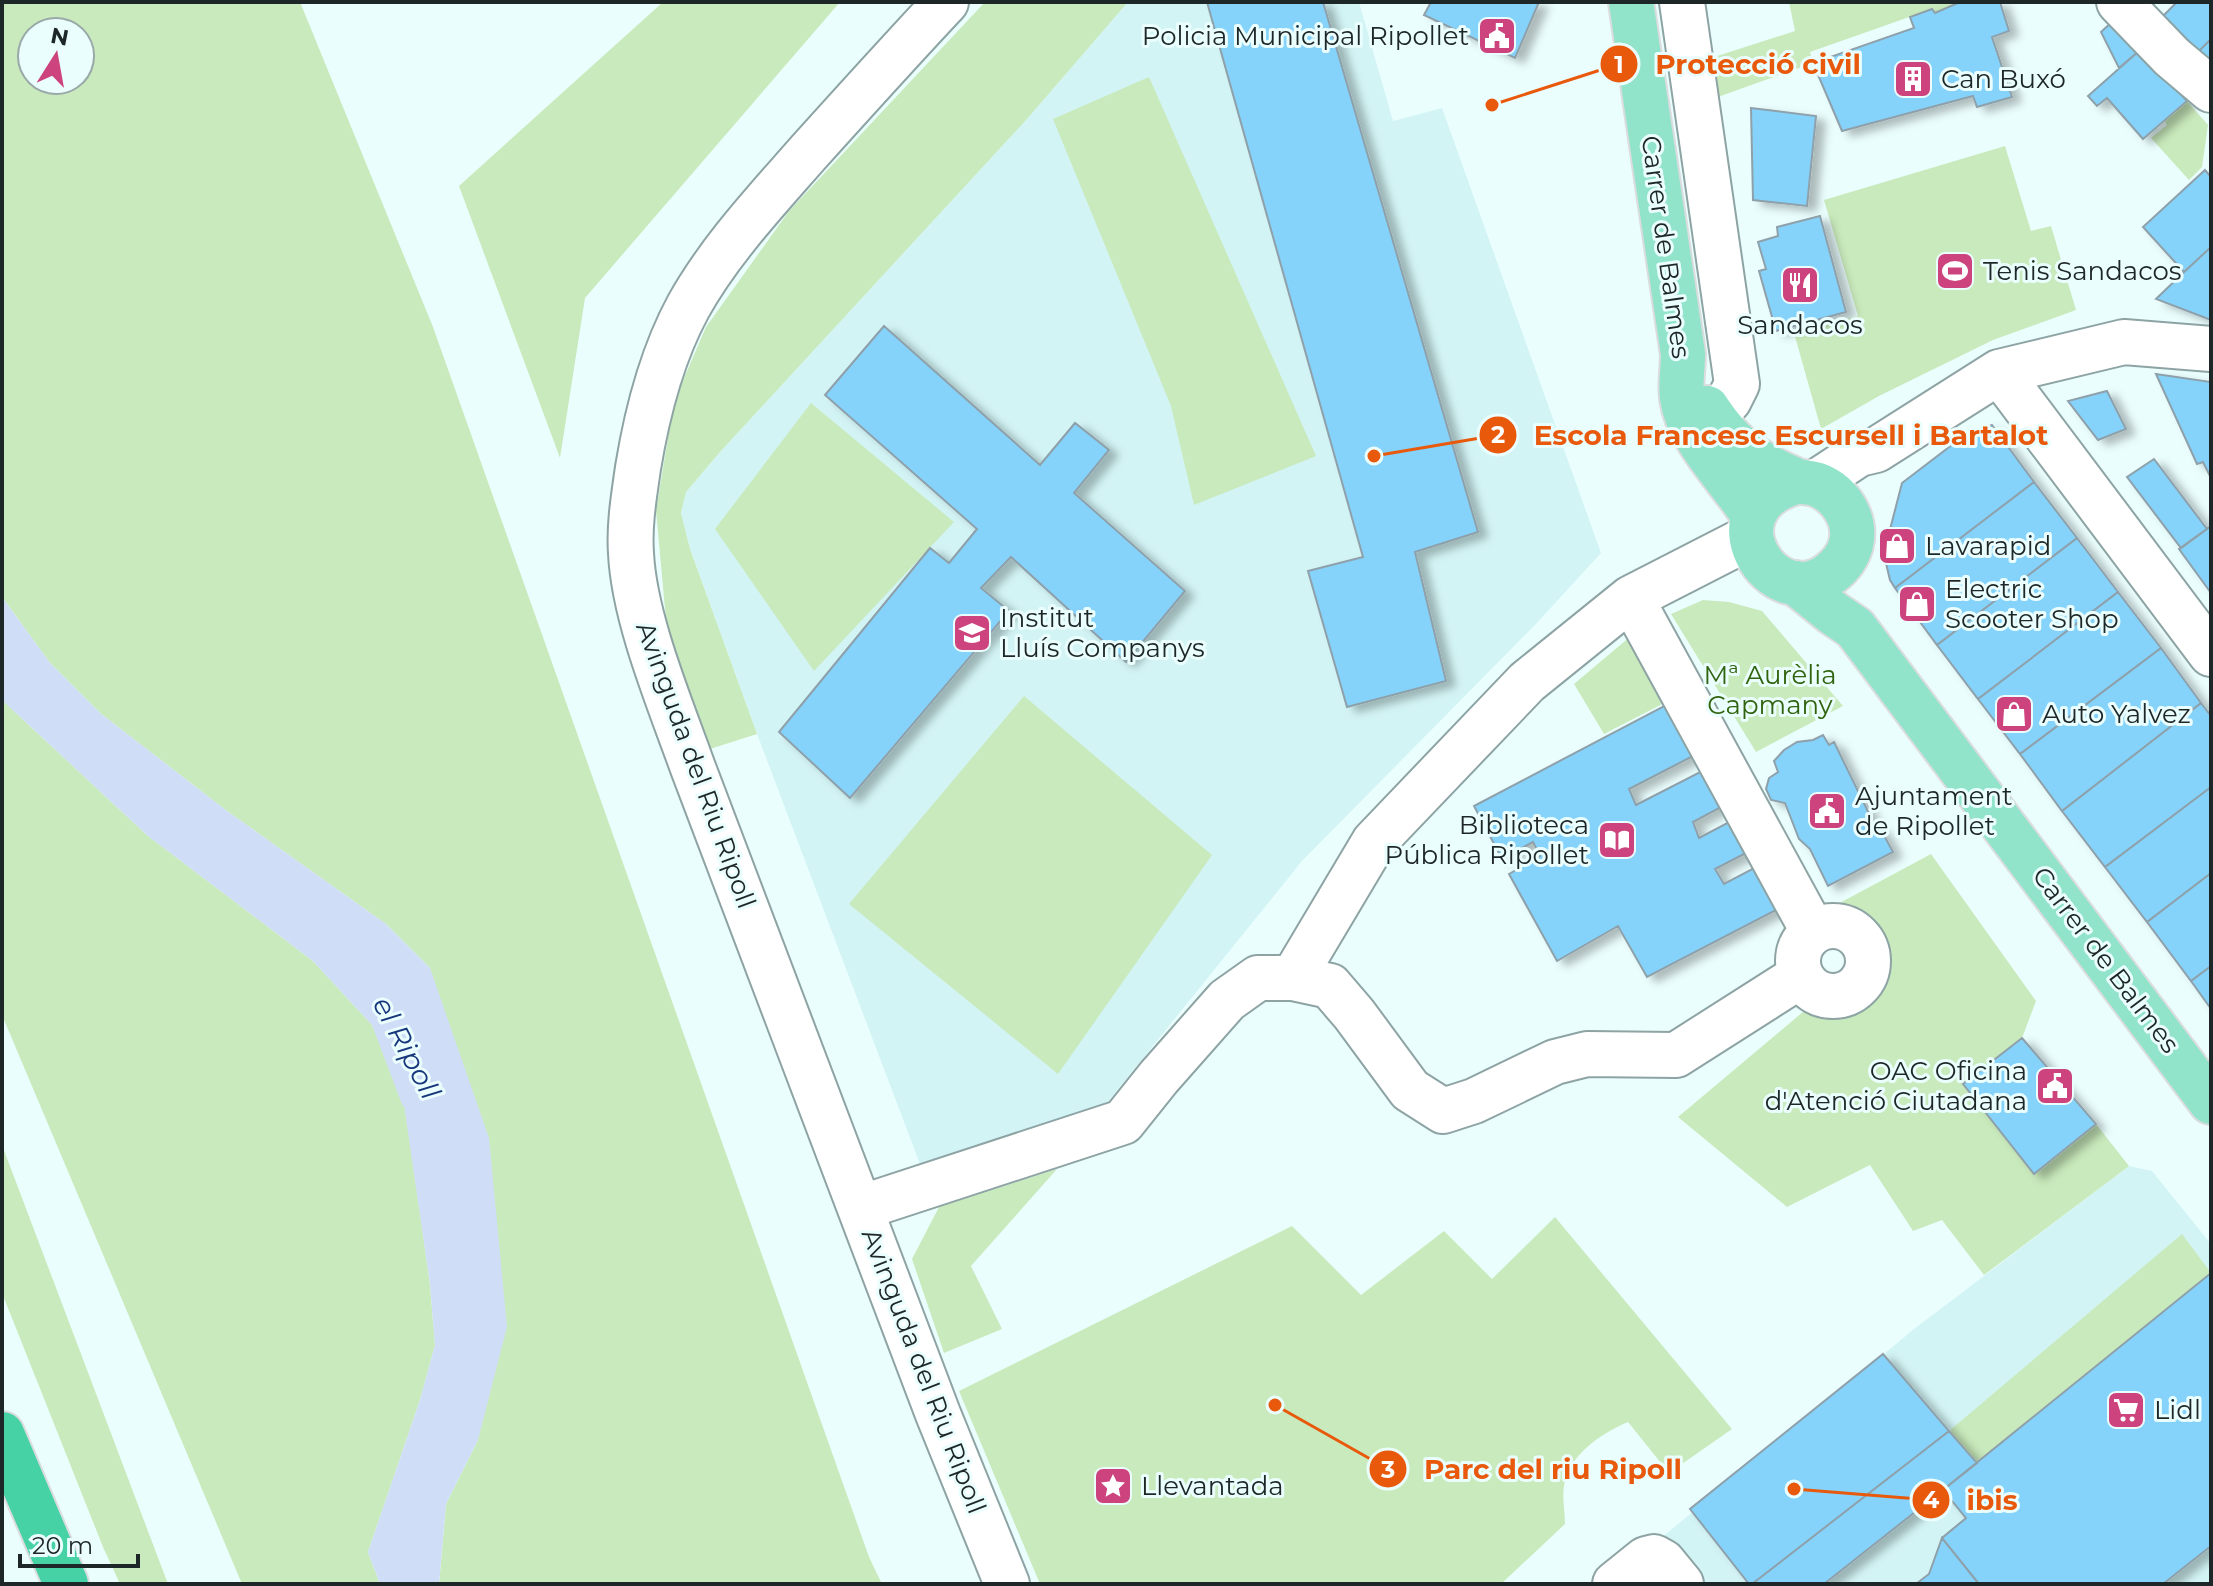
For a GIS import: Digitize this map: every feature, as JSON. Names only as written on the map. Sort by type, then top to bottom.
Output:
[{"type":"highway","points":[[2,1434],[66,1584]]},
{"type":"main road","name":"Carrer de Balmes","points":[[1631,2],[1683,354],[1682,399],[1690,424],[1729,479],[1752,526]]},
{"type":"main road","points":[[1683,354],[1701,399],[1729,438],[1756,460],[1830,491],[1842,503],[1849,535],[1855,628]]},
{"type":"main road","points":[[1807,482],[1780,486],[1766,496],[1752,526],[1755,554],[1765,568],[1779,578],[1812,583],[1827,577],[1839,566],[1849,535]]},
{"type":"main road","name":"Carrer de Balmes","points":[[1796,583],[1855,628],[2211,1102]]},
{"type":"street","name":"Avinguda del Riu Ripoll","points":[[946,2],[766,200],[711,270],[687,309],[660,372],[644,432],[634,494],[631,553],[640,609],[665,689],[938,1414],[1007,1584]]},
{"type":"street","points":[[1682,2],[1737,384],[1729,400],[1713,417]]},
{"type":"street","points":[[2119,2],[2172,57],[2211,90]]},
{"type":"street","points":[[2172,57],[2167,65],[2211,117]]},
{"type":"street","points":[[1807,482],[1859,454],[1876,450],[1999,372],[2124,342],[2211,349]]},
{"type":"street","points":[[1999,372],[2211,654]]},
{"type":"street","points":[[1849,535],[1876,450]]},
{"type":"street","points":[[1293,978],[1374,842],[1527,682],[1631,598],[1752,526]]},
{"type":"street","points":[[1631,598],[1813,931]]},
{"type":"street","points":[[1835,925],[1855,933],[1868,953],[1865,976],[1849,993],[1827,996],[1807,986],[1800,976],[1797,956],[1800,946],[1813,931],[1835,925]]},
{"type":"street","points":[[860,1208],[1123,1122],[1227,1000],[1258,978],[1293,978],[1330,986],[1362,1023],[1410,1090],[1443,1111],[1474,1101],[1555,1062],[1587,1054],[1676,1055],[1800,976]]},
{"type":"street","points":[[1615,1584],[1646,1559],[1668,1570]]},
{"type":"shaded area","points":[[1128,2],[1359,2],[1393,121],[1442,108],[1601,553],[1535,625],[1302,861],[1102,1109],[923,1172],[757,734],[690,549],[681,513],[686,492],[720,452],[1027,119]]},
{"type":"shaded area","points":[[2129,1166],[2152,1171],[2211,1244],[2211,1584],[1601,1584],[1914,1329]]},
{"type":"green space","points":[[2,2],[300,2],[433,327],[869,1557],[882,1584],[439,1584],[446,1504],[478,1440],[430,968],[386,924],[227,811],[100,713],[50,663],[2,597]]},
{"type":"green space","points":[[663,2],[840,2],[585,298],[560,458],[459,186]]},
{"type":"green space","points":[[985,2],[1128,2],[1027,119],[686,492],[681,513],[690,549],[757,734],[710,749],[668,641],[656,511],[674,401],[706,327],[789,211]]},
{"type":"green space","points":[[1789,2],[1960,2],[1935,13],[1932,9],[1810,52],[1813,63],[1718,97],[1711,58],[1795,31]]},
{"type":"green space","points":[[1149,77],[1316,456],[1194,505],[1171,406],[1053,119]]},
{"type":"green space","points":[[2187,101],[2208,125],[2202,167],[2189,180],[2151,138],[2167,125],[2164,120]]},
{"type":"green space","name":"Tenis Sandacos","points":[[2005,146],[2031,231],[2051,226],[2076,310],[1993,340],[1879,396],[1821,429],[1794,333],[1858,316],[1824,200]]},
{"type":"green space","points":[[811,403],[954,522],[814,671],[715,529]]},
{"type":"green space","name":"Mª Aurèlia Capmany","points":[[1703,600],[1729,602],[1762,611],[1843,706],[1756,752],[1671,614]]},
{"type":"green space","points":[[1638,630],[1674,698],[1604,734],[1574,684]]},
{"type":"green space","points":[[1024,696],[1212,855],[1058,1074],[849,904]]},
{"type":"green space","points":[[2,700],[148,836],[313,961],[372,1025],[404,1101],[430,1284],[435,1345],[420,1400],[368,1552],[380,1584],[242,1584],[2,1015]]},
{"type":"green space","points":[[1931,854],[2036,1001],[2022,1038],[1963,1085],[2034,1174],[2096,1124],[2129,1166],[1984,1275],[1942,1220],[1913,1231],[1870,1165],[1787,1207],[1678,1117],[1810,1006],[1839,1011],[1866,998],[1876,969],[1876,952],[1869,934],[1863,924],[1821,913]]},
{"type":"green space","points":[[2,1145],[168,1584],[120,1584],[2,1293]]},
{"type":"green space","points":[[1057,1169],[971,1266],[1002,1329],[944,1353],[912,1259],[939,1207]]},
{"type":"green space","points":[[1555,1217],[1732,1429],[1669,1473],[1628,1422],[1597,1439],[1579,1455],[1567,1475],[1563,1491],[1565,1524],[1501,1584],[1040,1584],[959,1391],[1292,1226],[1361,1295],[1444,1231],[1492,1279]]},
{"type":"green space","points":[[2182,1234],[2211,1273],[1977,1462],[1949,1431]]},
{"type":"water","name":"el Ripoll","points":[[2,597],[50,663],[100,713],[227,811],[386,924],[430,968],[489,1138],[507,1327],[478,1440],[446,1504],[439,1584],[380,1584],[368,1552],[420,1400],[435,1345],[430,1284],[404,1105],[372,1025],[313,961],[148,836],[2,700]]},
{"type":"building","points":[[1207,2],[1323,2],[1478,532],[1415,552],[1446,681],[1347,707],[1308,571],[1363,557]]},
{"type":"building","name":"Policia Municipal Ripollet","points":[[1431,2],[1539,2],[1515,58],[1424,15]]},
{"type":"building","name":"Can Buxó","points":[[1960,2],[2000,2],[2009,31],[1992,37],[2012,97],[1977,107],[1973,96],[1842,131],[1813,63],[1914,28],[1910,17],[1932,9],[1935,13]]},
{"type":"building","points":[[2177,2],[2211,2],[2211,39],[2195,55],[2160,19]]},
{"type":"building","points":[[2113,21],[2140,50],[2119,68],[2101,32]]},
{"type":"building","points":[[2211,39],[2211,70],[2195,55]]},
{"type":"building","points":[[2140,50],[2187,101],[2143,139],[2107,98],[2097,106],[2088,96]]},
{"type":"building","points":[[1751,108],[1816,116],[1807,206],[1753,200]]},
{"type":"building","points":[[2205,170],[2211,177],[2211,247],[2184,272],[2143,227]]},
{"type":"building","points":[[1820,216],[1846,312],[1776,331],[1759,271],[1766,269],[1758,242],[1778,236],[1777,227]]},
{"type":"building","points":[[2211,247],[2211,320],[2156,299],[2184,272]]},
{"type":"building","points":[[884,326],[1040,465],[1075,423],[1109,450],[1074,493],[1185,591],[1126,662],[1011,557],[981,588],[1009,611],[850,798],[779,732],[930,548],[949,563],[977,529],[825,395]]},
{"type":"building","points":[[2156,374],[2211,382],[2211,478],[2203,462],[2197,464]]},
{"type":"building","points":[[2107,391],[2126,429],[2098,440],[2068,401]]},
{"type":"building","points":[[1992,425],[2034,482],[1895,588],[1885,559],[1902,483],[1965,435]]},
{"type":"building","points":[[2154,459],[2207,529],[2181,548],[2127,477]]},
{"type":"building","points":[[2034,482],[2077,538],[1937,645],[1895,588]]},
{"type":"building","points":[[2211,526],[2211,593],[2179,549]]},
{"type":"building","points":[[2077,538],[2118,592],[1978,699],[1937,645]]},
{"type":"building","points":[[2118,592],[2161,648],[2020,754],[1978,699]]},
{"type":"building","points":[[2161,648],[2201,703],[2062,811],[2020,754]]},
{"type":"building","points":[[2201,703],[2211,716],[2211,787],[2105,867],[2062,811]]},
{"type":"building","name":"Biblioteca Pública Ripollet","points":[[1668,704],[1695,755],[1629,789],[1636,805],[1704,770],[1723,806],[1693,822],[1699,838],[1731,821],[1748,852],[1715,869],[1724,884],[1756,867],[1778,909],[1647,977],[1618,926],[1557,961],[1509,874],[1540,856],[1533,842],[1502,859],[1474,806]]},
{"type":"building","name":"Ajuntament de Ripollet","points":[[1823,735],[1829,745],[1834,742],[1877,830],[1880,828],[1893,852],[1828,886],[1810,849],[1799,839],[1785,803],[1771,800],[1766,789],[1769,778],[1778,772],[1774,761],[1784,750],[1797,742]]},
{"type":"building","points":[[2211,787],[2211,873],[2147,922],[2105,867]]},
{"type":"building","points":[[2211,873],[2211,966],[2191,981],[2147,922]]},
{"type":"building","points":[[2211,966],[2211,1009],[2191,981]]},
{"type":"building","points":[[2022,1038],[2096,1124],[2034,1174],[1963,1084]]},
{"type":"building","name":"Lidl","points":[[2211,1273],[2211,1546],[2163,1584],[1979,1584],[1942,1538],[1966,1518],[1943,1490]]},
{"type":"building","points":[[1883,1354],[1949,1431],[1749,1584],[1690,1509]]},
{"type":"building","points":[[1949,1431],[1977,1463],[1824,1584],[1752,1584]]},
{"type":"building","points":[[1942,1538],[1979,1584],[1916,1584],[1929,1574]]},
{"type":"place","name":"Policia Municipal Ripollet","points":[[1497,36]]},
{"type":"place","name":"Can Buxó","points":[[1913,79]]},
{"type":"place","name":"Protecció civil","points":[[1492,105]]},
{"type":"place","name":"Tenis Sandacos","points":[[1955,271]]},
{"type":"place","name":"Sandacos","points":[[1800,285]]},
{"type":"place","name":"Escola Francesc Escursell i Bartalot","points":[[1374,456]]},
{"type":"place","name":"Lavarapid","points":[[1897,546]]},
{"type":"place","name":"Electric Scooter Shop","points":[[1917,604]]},
{"type":"place","name":"Institut Lluís Companys","points":[[972,633]]},
{"type":"place","name":"Auto Yalvez","points":[[2014,714]]},
{"type":"place","name":"Ajuntament de Ripollet","points":[[1827,811]]},
{"type":"place","name":"Biblioteca Pública Ripollet","points":[[1617,840]]},
{"type":"place","name":"OAC Oficina d'Atenció Ciutadana","points":[[2055,1086]]},
{"type":"place","name":"Parc del riu Ripoll","points":[[1275,1405]]},
{"type":"place","name":"Lidl","points":[[2126,1410]]},
{"type":"place","name":"Llevantada","points":[[1113,1486]]},
{"type":"place","name":"ibis","points":[[1794,1489]]}]
